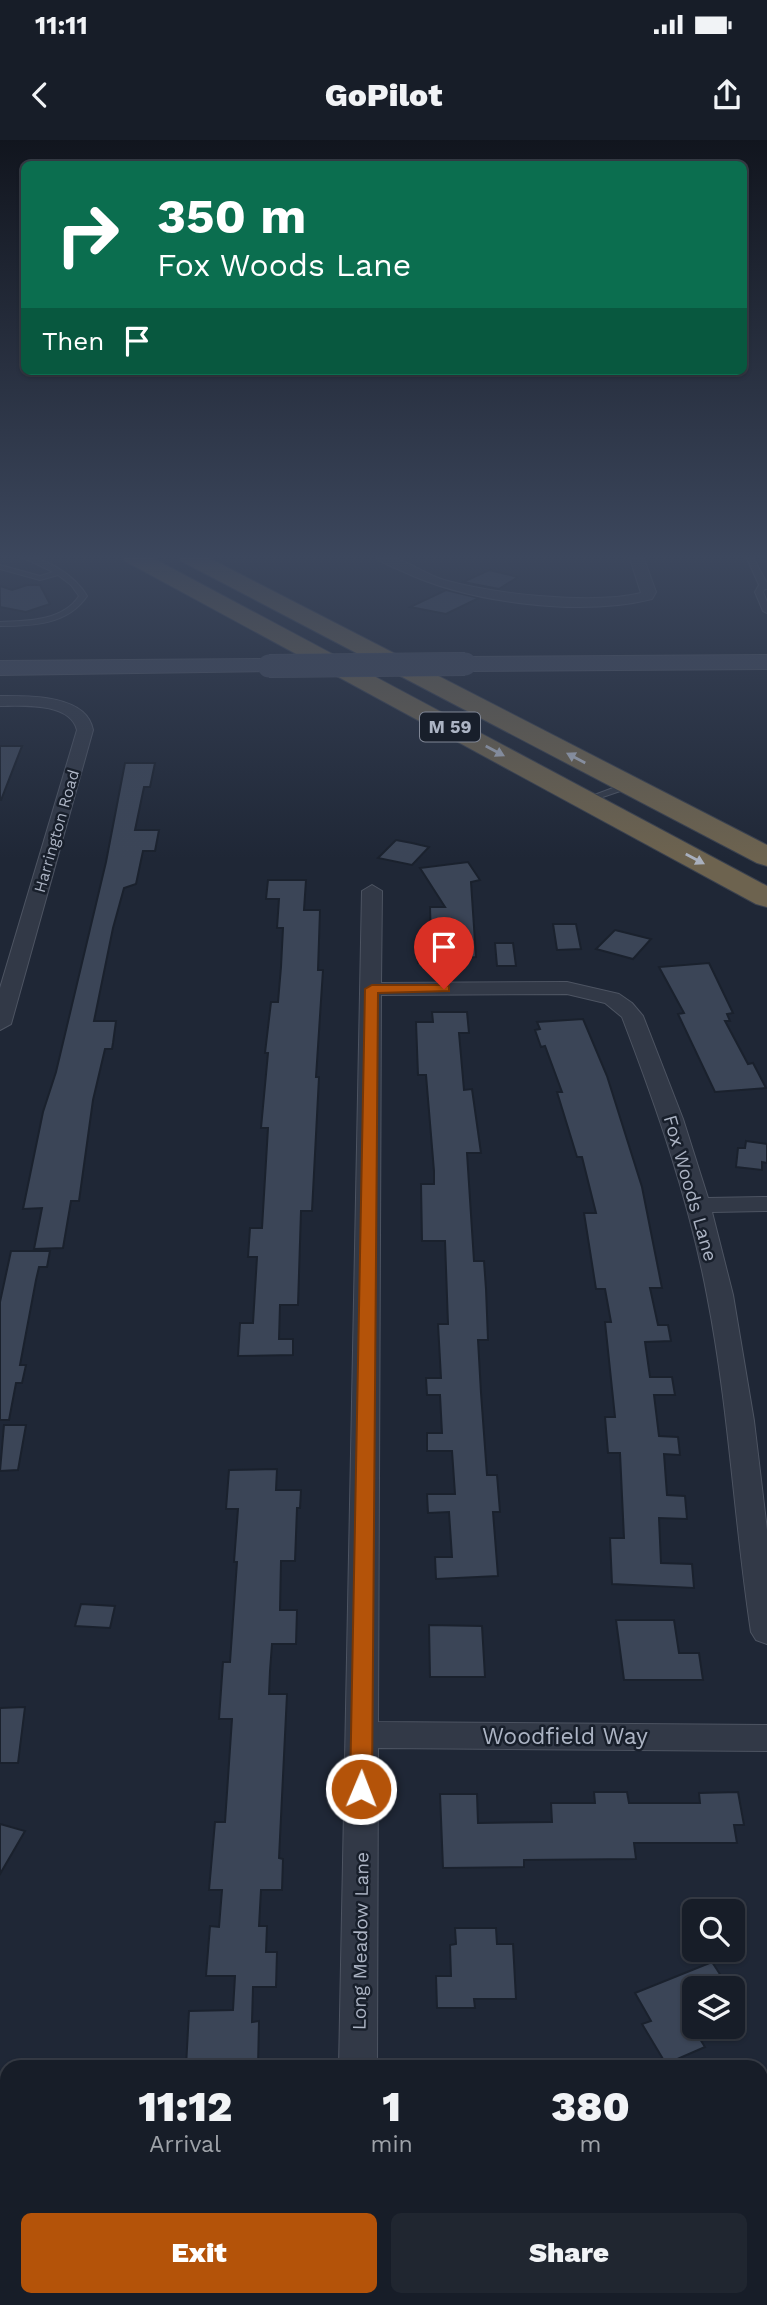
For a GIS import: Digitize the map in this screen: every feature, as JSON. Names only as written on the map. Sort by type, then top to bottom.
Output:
[{"type":"highway","name":"M 59","points":[[320,657],[767,898]]},
{"type":"highway","name":"M 59","points":[[383,657],[767,857]]},
{"type":"main road","points":[[0,668],[767,662]]},
{"type":"street","name":"Harrington Road","points":[[0,701],[54,706],[75,714],[84,724],[85,730],[0,1024]]},
{"type":"street","name":"Long Meadow Lane","points":[[358,2060],[372,891]]},
{"type":"street","name":"Fox Woods Lane","points":[[372,989],[567,988],[594,992],[625,1007],[665,1097],[699,1205],[729,1345],[758,1588],[767,1632]]},
{"type":"street","points":[[699,1205],[767,1203]]},
{"type":"street","name":"Woodfield Way","points":[[362,1735],[767,1738]]},
{"type":"lane","points":[[585,800],[629,785]]},
{"type":"building","points":[[0,746],[22,746],[1,800],[0,800]]},
{"type":"building","points":[[125,763],[155,763],[150,787],[144,787],[135,830],[159,830],[155,851],[143,851],[136,884],[124,888],[113,928],[94,1021],[116,1021],[112,1049],[105,1049],[93,1100],[79,1201],[71,1201],[63,1248],[34,1249],[42,1208],[23,1209],[43,1112],[56,1072],[106,862]]},
{"type":"building","points":[[396,840],[429,847],[412,865],[378,858]]},
{"type":"building","points":[[468,862],[480,880],[471,882],[476,957],[418,963],[417,942],[431,942],[430,907],[445,907],[420,868]]},
{"type":"building","points":[[268,880],[306,880],[304,910],[320,910],[318,970],[323,970],[316,1077],[319,1077],[312,1211],[301,1211],[298,1305],[280,1305],[279,1339],[293,1339],[293,1355],[238,1356],[240,1323],[253,1323],[257,1257],[248,1257],[250,1228],[262,1228],[268,1128],[261,1128],[268,1053],[265,1053],[271,1002],[278,1002],[281,967],[283,928],[277,928],[279,899],[266,899]]},
{"type":"building","points":[[553,924],[576,924],[581,949],[557,950]]},
{"type":"building","points":[[615,930],[651,939],[633,959],[596,949]]},
{"type":"building","points":[[495,943],[513,943],[516,966],[497,966]]},
{"type":"building","points":[[709,963],[733,1013],[727,1014],[730,1021],[725,1021],[748,1064],[753,1063],[766,1088],[715,1092],[678,1014],[684,1013],[659,967]]},
{"type":"building","points":[[432,1012],[467,1012],[469,1033],[459,1033],[464,1090],[472,1089],[481,1153],[467,1153],[474,1261],[484,1261],[488,1340],[478,1340],[487,1475],[497,1475],[500,1512],[493,1512],[498,1576],[436,1579],[435,1557],[452,1557],[449,1512],[428,1513],[427,1494],[455,1494],[452,1451],[427,1451],[427,1433],[442,1433],[440,1395],[427,1395],[426,1378],[441,1378],[438,1324],[448,1324],[445,1241],[422,1241],[421,1184],[434,1184],[434,1171],[426,1075],[418,1075],[416,1022],[433,1022]]},
{"type":"building","points":[[583,1019],[607,1076],[642,1187],[662,1288],[650,1288],[658,1325],[668,1325],[671,1341],[645,1342],[650,1377],[672,1377],[675,1395],[654,1395],[659,1436],[678,1437],[680,1455],[664,1454],[667,1495],[685,1496],[687,1519],[659,1518],[661,1563],[692,1564],[694,1588],[612,1584],[610,1538],[624,1538],[620,1453],[608,1453],[605,1417],[615,1417],[605,1322],[611,1322],[605,1289],[596,1289],[584,1213],[596,1213],[582,1157],[577,1157],[557,1092],[562,1092],[545,1046],[541,1047],[535,1030],[540,1029],[537,1022]]},
{"type":"building","points":[[746,1141],[767,1144],[767,1163],[762,1162],[762,1170],[736,1167],[738,1148],[745,1148]]},
{"type":"building","points":[[11,1251],[50,1251],[47,1267],[39,1267],[36,1280],[20,1365],[26,1365],[22,1383],[16,1383],[9,1420],[0,1420],[0,1302]]},
{"type":"building","points":[[4,1425],[26,1425],[18,1470],[0,1471]]},
{"type":"building","points":[[277,1469],[276,1490],[301,1490],[300,1508],[297,1508],[295,1561],[281,1561],[280,1610],[297,1610],[296,1644],[272,1644],[270,1671],[269,1694],[287,1694],[279,1858],[283,1859],[282,1890],[261,1890],[259,1926],[267,1926],[266,1952],[277,1952],[276,1987],[253,1987],[252,2022],[259,2021],[258,2060],[186,2060],[189,2011],[233,2010],[235,1976],[206,1976],[210,1926],[219,1927],[222,1890],[209,1890],[215,1822],[225,1822],[232,1719],[219,1719],[223,1662],[230,1662],[237,1562],[234,1562],[238,1509],[226,1509],[229,1470]]},
{"type":"building","points":[[81,1604],[115,1606],[110,1628],[75,1626]]},
{"type":"building","points":[[616,1620],[674,1620],[679,1653],[699,1653],[703,1680],[624,1680]]},
{"type":"building","points":[[429,1625],[482,1626],[485,1677],[430,1677]]},
{"type":"building","points":[[25,1707],[18,1763],[0,1763],[0,1708]]},
{"type":"building","points":[[594,1792],[627,1792],[629,1803],[700,1803],[699,1793],[738,1792],[744,1825],[734,1825],[737,1843],[634,1843],[636,1859],[524,1860],[524,1867],[443,1868],[440,1794],[477,1794],[478,1823],[552,1822],[551,1803],[595,1803]]},
{"type":"building","points":[[0,1824],[25,1831],[0,1874]]},
{"type":"building","points":[[455,1928],[496,1928],[497,1944],[513,1944],[516,1999],[474,1999],[475,2008],[437,2008],[436,1976],[451,1976],[450,1945],[456,1944]]},
{"type":"building","points":[[712,1962],[721,1976],[682,1976],[682,2039],[700,2039],[705,2047],[675,2060],[664,2060],[642,2024],[651,2021],[635,1993]]},
{"type":"route","points":[[361,1789],[372,989],[444,989]]}]
